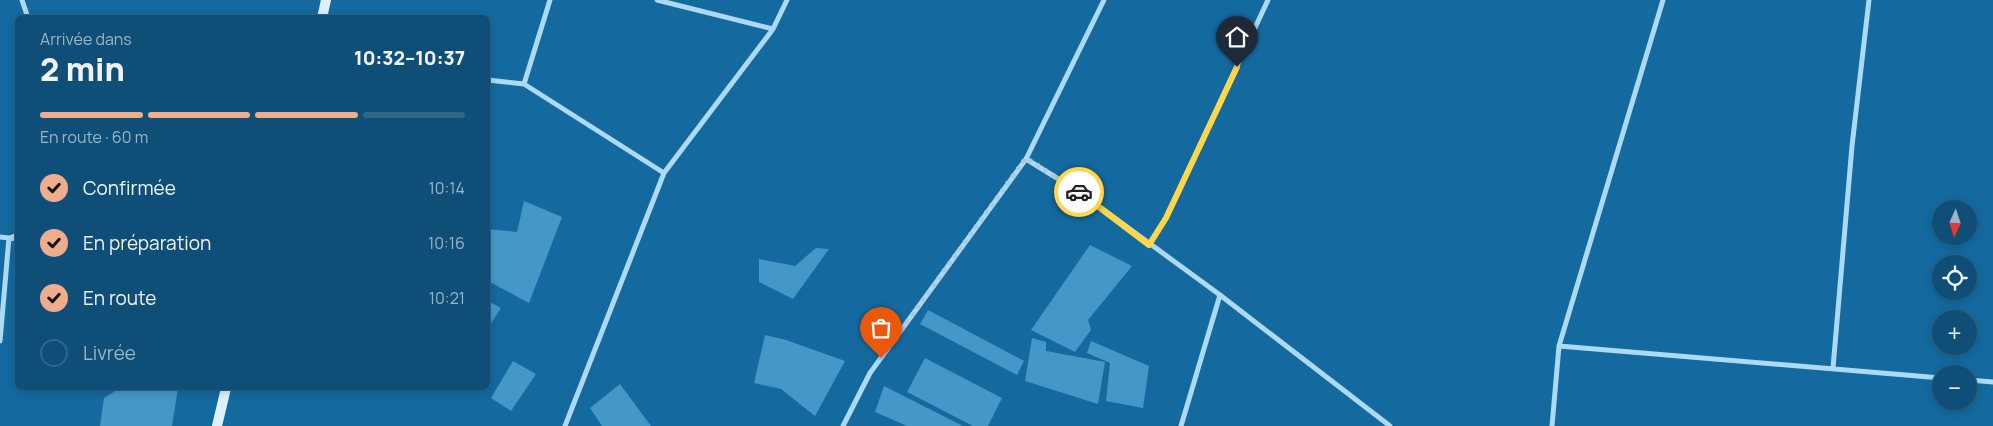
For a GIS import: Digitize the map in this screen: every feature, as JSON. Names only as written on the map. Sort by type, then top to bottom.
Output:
[{"type":"main road","points":[[323,15],[326,0]]},
{"type":"main road","points":[[217,426],[226,390]]},
{"type":"street","points":[[22,0],[27,15]]},
{"type":"street","points":[[524,84],[550,0]]},
{"type":"street","points":[[657,0],[773,29]]},
{"type":"street","points":[[565,426],[664,173],[773,29],[787,0]]},
{"type":"street","points":[[843,426],[870,373],[1026,158],[1104,0]]},
{"type":"street","points":[[1149,245],[1166,218],[1268,0]]},
{"type":"street","points":[[1552,426],[1559,346],[1664,0]]},
{"type":"street","points":[[1833,368],[1852,146],[1869,0]]},
{"type":"street","points":[[490,80],[524,84],[664,173]]},
{"type":"street","points":[[1026,158],[1078,191],[1149,245],[1220,295],[1389,426]]},
{"type":"street","points":[[9,238],[15,236]]},
{"type":"street","points":[[0,237],[15,239]]},
{"type":"street","points":[[0,341],[9,238]]},
{"type":"street","points":[[1181,426],[1220,295]]},
{"type":"street","points":[[1559,346],[1932,377]]},
{"type":"street","points":[[1977,381],[1993,382]]},
{"type":"building","points":[[524,201],[562,217],[529,303],[490,282],[490,229],[517,232]]},
{"type":"building","points":[[1090,245],[1132,266],[1088,320],[1091,330],[1075,352],[1031,330]]},
{"type":"building","points":[[816,248],[829,249],[793,299],[759,282],[759,259],[795,266]]},
{"type":"building","points":[[490,302],[501,308],[490,325]]},
{"type":"building","points":[[928,310],[1024,361],[1017,375],[920,324]]},
{"type":"building","points":[[765,335],[786,340],[845,361],[815,416],[781,389],[754,383]]},
{"type":"building","points":[[1032,338],[1046,342],[1046,351],[1105,362],[1098,404],[1025,381]]},
{"type":"building","points":[[1091,341],[1149,366],[1143,408],[1106,401],[1110,363],[1087,353]]},
{"type":"building","points":[[925,358],[1002,398],[988,426],[973,426],[907,392]]},
{"type":"building","points":[[513,361],[536,374],[511,411],[491,398]]},
{"type":"building","points":[[620,384],[651,426],[602,426],[590,408]]},
{"type":"building","points":[[884,386],[963,426],[907,426],[875,412]]},
{"type":"building","points":[[117,390],[178,390],[172,426],[100,426],[104,398]]},
{"type":"way so far","points":[[881,358],[1026,158],[1079,192]]},
{"type":"route","points":[[1079,192],[1149,245],[1166,218],[1237,67]]}]
